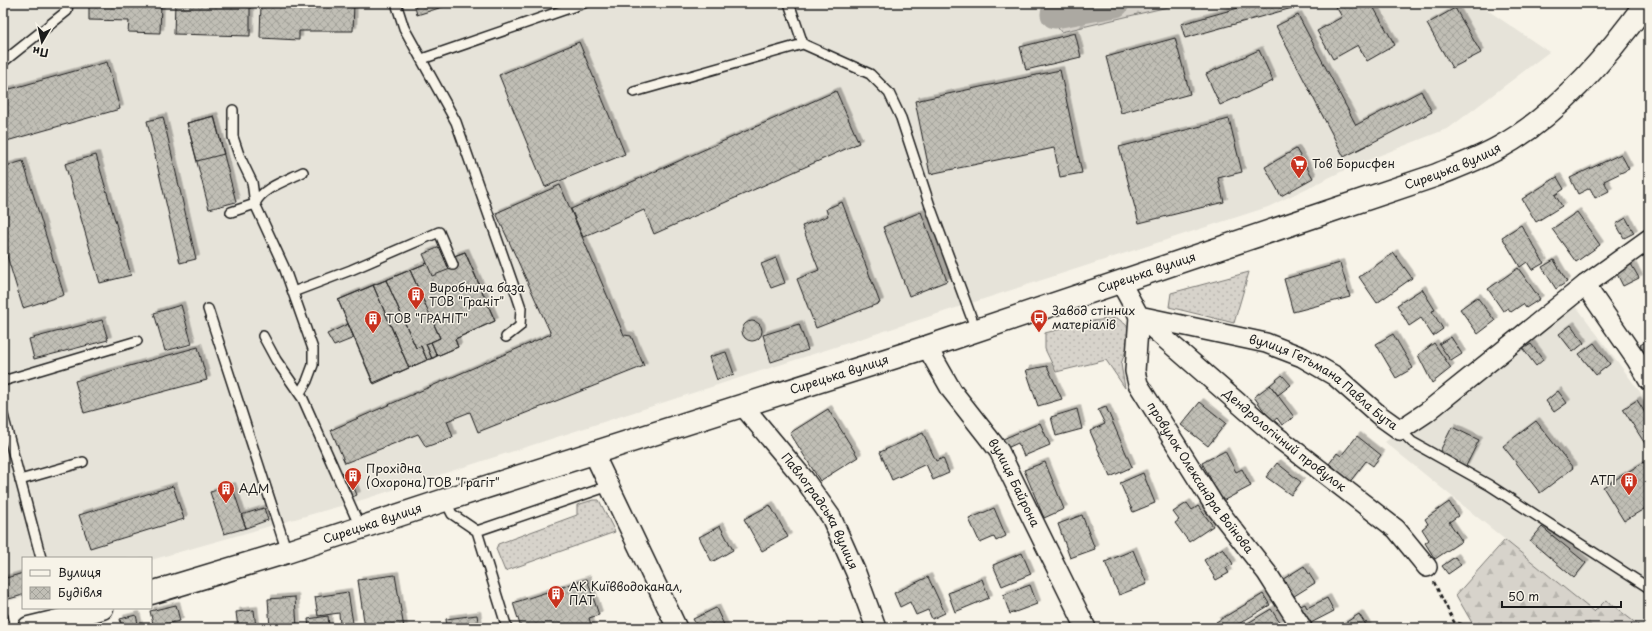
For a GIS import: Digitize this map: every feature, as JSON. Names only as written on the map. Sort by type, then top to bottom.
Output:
[{"type":"main road","name":"Сирецька вулиця","points":[[152,593],[287,552],[594,452],[927,347],[1121,283],[1434,176],[1501,147],[1529,128],[1555,106],[1598,64],[1646,3]]},
{"type":"main road","points":[[29,628],[57,618],[98,609]]},
{"type":"street","name":"вулиця Гетьмана Павла Бута","points":[[1139,316],[1266,343],[1302,357],[1335,376],[1379,415],[1400,430],[1428,412],[1586,285],[1649,239]]},
{"type":"street","points":[[1121,283],[1139,316]]},
{"type":"street","points":[[1586,285],[1636,359],[1649,381]]},
{"type":"street","name":"Дендрологічний провулок","points":[[1139,316],[1276,436],[1396,529],[1427,567]]},
{"type":"street","name":"провулок Олександра Воїнова","points":[[1139,316],[1135,371],[1138,384],[1214,505],[1267,573],[1302,628]]},
{"type":"street","name":"вулиця Байрона","points":[[927,347],[952,391],[999,451],[1086,628]]},
{"type":"street","name":"Павлоградська вулиця","points":[[743,406],[804,479],[831,517],[856,573],[876,628]]},
{"type":"street","points":[[594,452],[677,628]]},
{"type":"lane","points":[[3,62],[67,11],[68,3]]},
{"type":"lane","points":[[396,3],[404,28],[456,122],[521,308],[520,326],[506,337]]},
{"type":"lane","points":[[422,59],[584,3]]},
{"type":"lane","points":[[789,3],[803,44]]},
{"type":"lane","points":[[634,92],[803,44],[870,74],[890,93],[901,118],[930,206],[976,330]]},
{"type":"lane","points":[[233,110],[233,137],[239,155],[252,182],[255,204],[293,292],[313,349],[313,365],[307,381],[300,393]]},
{"type":"lane","points":[[255,204],[257,197],[263,192],[303,172]]},
{"type":"lane","points":[[230,212],[255,204]]},
{"type":"lane","points":[[293,292],[351,270],[439,232],[452,265]]},
{"type":"lane","points":[[208,309],[287,552]]},
{"type":"lane","points":[[263,336],[279,364],[300,393],[360,527]]},
{"type":"lane","points":[[3,381],[137,341]]},
{"type":"lane","points":[[3,415],[41,557]]},
{"type":"lane","points":[[1400,430],[1412,442],[1489,485],[1649,588]]},
{"type":"lane","points":[[20,480],[83,462]]},
{"type":"lane","points":[[477,531],[609,486]]},
{"type":"lane","points":[[445,500],[452,514],[477,531],[507,628]]},
{"type":"lane","points":[[3,617],[5,628]]},
{"type":"path","points":[[1427,567],[1454,622],[1477,628]]},
{"type":"shaded area","points":[[3,3],[1040,3],[1061,32],[1185,3],[1477,3],[1549,52],[1449,128],[1353,166],[1268,207],[365,499],[152,560],[152,557],[22,557],[22,597],[3,603]]},
{"type":"shaded area","points":[[1573,302],[1649,404],[1649,628],[1642,628],[1606,600],[1594,612],[1385,442]]},
{"type":"green space","points":[[1040,3],[1185,3],[1061,32]]},
{"type":"green space","points":[[1249,272],[1234,323],[1169,307],[1171,293]]},
{"type":"green space","points":[[1117,318],[1133,330],[1121,364],[1125,388],[1106,360],[1056,372],[1045,349],[1045,333],[1092,321]]},
{"type":"green space","points":[[593,500],[599,500],[615,532],[505,571],[496,549],[498,544],[577,515],[577,505]]},
{"type":"green space","points":[[1505,540],[1594,612],[1606,600],[1642,628],[1475,628],[1456,595]]},
{"type":"building","points":[[89,3],[161,3],[160,33],[128,32],[129,21],[89,20]]},
{"type":"building","points":[[175,3],[250,3],[250,36],[174,34]]},
{"type":"building","points":[[261,3],[354,3],[353,31],[299,31],[299,40],[260,38]]},
{"type":"building","points":[[414,3],[455,3],[417,15]]},
{"type":"building","points":[[1256,3],[1310,3],[1185,38],[1181,24]]},
{"type":"building","points":[[1334,3],[1371,3],[1395,45],[1367,61],[1358,45],[1333,59],[1317,31],[1342,17]]},
{"type":"building","points":[[1455,8],[1481,53],[1452,68],[1427,24]]},
{"type":"building","points":[[1298,15],[1356,125],[1421,91],[1432,112],[1344,157],[1276,26]]},
{"type":"building","points":[[1075,33],[1081,57],[1026,70],[1020,47]]},
{"type":"building","points":[[1175,38],[1190,94],[1121,113],[1106,57]]},
{"type":"building","points":[[579,42],[625,154],[545,187],[499,75]]},
{"type":"building","points":[[1259,50],[1273,81],[1220,105],[1206,74]]},
{"type":"building","points":[[107,62],[120,109],[3,142],[3,91]]},
{"type":"building","points":[[1060,70],[1082,173],[1060,177],[1054,148],[930,174],[915,101]]},
{"type":"building","points":[[836,91],[859,143],[654,234],[644,210],[583,237],[571,209]]},
{"type":"building","points":[[214,116],[236,202],[209,209],[187,123]]},
{"type":"building","points":[[214,116],[224,154],[197,161],[187,123]]},
{"type":"building","points":[[163,117],[196,259],[180,263],[147,121]]},
{"type":"building","points":[[1229,119],[1242,172],[1218,178],[1224,202],[1139,223],[1119,147]]},
{"type":"building","points":[[1296,149],[1313,178],[1281,196],[1265,167]]},
{"type":"building","points":[[1621,154],[1629,169],[1604,181],[1609,191],[1595,198],[1590,188],[1578,194],[1570,178]]},
{"type":"building","points":[[96,155],[131,275],[100,283],[65,164]]},
{"type":"building","points":[[23,161],[64,295],[23,308],[3,243],[3,167]]},
{"type":"building","points":[[1557,177],[1564,189],[1555,195],[1562,206],[1536,222],[1522,199]]},
{"type":"building","points":[[560,185],[624,335],[631,336],[644,366],[478,432],[470,412],[447,421],[453,437],[426,447],[418,434],[345,463],[331,430],[551,334],[496,213]]},
{"type":"building","points":[[842,202],[880,303],[816,328],[797,279],[819,270],[802,226],[828,216],[826,209]]},
{"type":"building","points":[[921,212],[947,281],[909,296],[883,227]]},
{"type":"building","points":[[1577,212],[1600,245],[1576,262],[1552,229]]},
{"type":"building","points":[[1626,218],[1634,233],[1624,238],[1616,224]]},
{"type":"building","points":[[1521,225],[1544,263],[1532,270],[1527,262],[1520,267],[1502,237]]},
{"type":"building","name":"Виробнича база ТОВ \"Граніт\"","points":[[440,247],[449,269],[458,266],[454,256],[465,252],[495,321],[455,339],[458,347],[373,383],[338,300],[427,263],[423,254]]},
{"type":"building","points":[[465,252],[495,321],[455,339],[458,347],[437,356],[431,342],[440,338],[410,270],[427,263],[432,276],[458,266],[454,256]]},
{"type":"building","points":[[1394,253],[1412,278],[1377,303],[1359,277]]},
{"type":"building","points":[[776,258],[785,283],[771,288],[761,264]]},
{"type":"building","points":[[1554,260],[1567,282],[1556,289],[1542,267]]},
{"type":"building","points":[[1340,263],[1350,297],[1293,312],[1284,279]]},
{"type":"building","points":[[1631,264],[1639,278],[1623,286],[1616,272]]},
{"type":"building","points":[[1518,268],[1540,299],[1526,308],[1523,304],[1511,312],[1508,308],[1503,311],[1488,289]]},
{"type":"building","points":[[410,270],[440,338],[426,344],[432,359],[427,360],[421,346],[416,348],[386,280]]},
{"type":"building","points":[[386,280],[416,348],[421,346],[427,360],[409,368],[373,285]]},
{"type":"building","name":"ТОВ \"ГРАНІТ\"","points":[[373,285],[409,368],[374,384],[338,300]]},
{"type":"building","points":[[1422,289],[1435,310],[1432,311],[1443,329],[1433,336],[1421,318],[1409,326],[1397,305]]},
{"type":"building","points":[[1477,297],[1495,321],[1478,334],[1460,309]]},
{"type":"building","points":[[181,305],[192,344],[165,351],[154,313]]},
{"type":"building","points":[[102,320],[108,340],[34,359],[29,339]]},
{"type":"building","points":[[752,321],[759,324],[762,331],[759,338],[752,341],[745,338],[742,331],[745,324]]},
{"type":"building","points":[[348,324],[354,338],[334,346],[327,334]]},
{"type":"building","points":[[799,324],[808,350],[771,362],[763,335]]},
{"type":"building","points":[[1571,325],[1584,343],[1573,352],[1559,334]]},
{"type":"building","points":[[1393,334],[1413,368],[1396,378],[1376,344]]},
{"type":"building","points":[[1451,337],[1462,354],[1451,361],[1439,344]]},
{"type":"building","points":[[1649,340],[1649,361],[1640,345]]},
{"type":"building","points":[[431,342],[437,356],[432,359],[426,344]]},
{"type":"building","points":[[1434,343],[1451,368],[1432,383],[1418,355]]},
{"type":"building","points":[[1594,343],[1610,364],[1596,375],[1579,354]]},
{"type":"building","points":[[1531,344],[1543,360],[1536,366],[1523,349]]},
{"type":"building","points":[[198,347],[207,380],[84,413],[75,381]]},
{"type":"building","points":[[726,352],[734,374],[717,380],[709,357]]},
{"type":"building","points":[[1047,366],[1062,399],[1038,406],[1026,370]]},
{"type":"building","points":[[1282,375],[1291,385],[1278,395],[1270,385]]},
{"type":"building","points":[[1270,385],[1294,417],[1282,425],[1277,418],[1272,422],[1254,397]]},
{"type":"building","points":[[1558,391],[1567,403],[1554,412],[1546,401]]},
{"type":"building","points":[[1637,400],[1649,419],[1649,450],[1623,409]]},
{"type":"building","points":[[1200,402],[1226,423],[1208,446],[1181,425]]},
{"type":"building","points":[[1106,407],[1132,467],[1110,477],[1090,431],[1105,424],[1098,410]]},
{"type":"building","points":[[828,409],[858,457],[820,481],[790,433]]},
{"type":"building","points":[[1077,409],[1082,429],[1056,436],[1051,417]]},
{"type":"building","points":[[1536,421],[1573,468],[1540,493],[1503,446]]},
{"type":"building","points":[[1040,423],[1050,445],[1024,456],[1018,443],[1007,448],[1003,439]]},
{"type":"building","points":[[1452,427],[1479,440],[1465,468],[1438,455]]},
{"type":"building","points":[[923,433],[936,461],[943,458],[949,473],[933,480],[926,464],[892,480],[880,452]]},
{"type":"building","points":[[1357,436],[1381,455],[1373,466],[1366,461],[1349,483],[1334,472],[1336,469],[1329,464],[1337,453],[1341,456]]},
{"type":"building","points":[[1225,451],[1236,472],[1242,469],[1251,486],[1217,504],[1208,485],[1213,483],[1202,463]]},
{"type":"building","points":[[1045,462],[1064,509],[1044,518],[1024,470]]},
{"type":"building","name":"АТП","points":[[1644,462],[1649,471],[1649,506],[1624,521],[1603,487]]},
{"type":"building","points":[[1277,463],[1301,482],[1291,495],[1266,477]]},
{"type":"building","points":[[1143,473],[1155,503],[1133,512],[1120,483]]},
{"type":"building","name":"Прохідна (Охорона)ТОВ \"Грагіт\"","points":[[353,485],[357,495],[352,497],[348,487]]},
{"type":"building","points":[[173,486],[184,519],[90,548],[79,515]]},
{"type":"building","name":"АДМ","points":[[232,486],[246,528],[224,534],[210,492]]},
{"type":"building","points":[[1449,502],[1458,516],[1449,522],[1462,541],[1435,559],[1425,543],[1429,540],[1422,529],[1428,524],[1425,519]]},
{"type":"building","points":[[1187,503],[1192,510],[1198,506],[1213,526],[1189,542],[1175,523],[1179,520],[1173,512]]},
{"type":"building","points":[[770,505],[788,537],[762,551],[744,519]]},
{"type":"building","points":[[264,508],[268,520],[246,528],[241,515]]},
{"type":"building","points":[[994,508],[1006,536],[996,541],[994,537],[980,543],[969,519]]},
{"type":"building","points":[[1082,515],[1095,549],[1070,558],[1058,524]]},
{"type":"building","points":[[720,526],[733,550],[712,562],[699,537]]},
{"type":"building","points":[[1542,527],[1586,563],[1574,578],[1530,541]]},
{"type":"building","points":[[1223,548],[1233,564],[1226,568],[1229,573],[1216,580],[1204,560]]},
{"type":"building","points":[[1133,550],[1147,584],[1119,595],[1105,562]]},
{"type":"building","points":[[1022,553],[1031,574],[1002,586],[993,565]]},
{"type":"building","points":[[1455,557],[1461,565],[1448,574],[1442,566]]},
{"type":"building","points":[[1304,566],[1315,583],[1291,598],[1280,581]]},
{"type":"building","points":[[22,573],[22,595],[9,599],[3,579]]},
{"type":"building","points":[[395,575],[404,628],[365,628],[358,580]]},
{"type":"building","points":[[928,577],[945,613],[932,619],[928,610],[916,615],[910,602],[900,607],[894,593]]},
{"type":"building","name":"АК Київводоканал, ПАТ","points":[[587,579],[599,615],[589,618],[592,628],[521,628],[513,603]]},
{"type":"building","points":[[982,579],[989,598],[955,612],[948,593]]},
{"type":"building","points":[[1030,585],[1037,604],[1010,614],[1003,595]]},
{"type":"building","points":[[348,592],[353,623],[340,625],[339,613],[318,616],[315,597]]},
{"type":"building","points":[[1263,594],[1270,605],[1232,628],[1220,628],[1216,622]]},
{"type":"building","points":[[295,597],[297,628],[270,628],[268,599]]},
{"type":"building","points":[[1327,598],[1334,611],[1307,625],[1298,607],[1305,604],[1307,608]]},
{"type":"building","points":[[176,605],[180,621],[165,624],[166,628],[154,628],[150,611]]},
{"type":"building","points":[[716,608],[725,627],[698,628],[693,619]]},
{"type":"building","points":[[1271,609],[1280,623],[1272,628],[1240,628]]},
{"type":"building","points":[[254,610],[256,628],[238,628],[236,612]]},
{"type":"building","points":[[1359,614],[1368,628],[1337,628]]},
{"type":"building","points":[[136,615],[139,628],[122,628],[120,619]]},
{"type":"building","points":[[477,615],[479,628],[447,628],[446,619]]},
{"type":"building","points":[[328,616],[329,627],[309,628],[308,619]]},
{"type":"waterway","points":[[1055,14],[1115,3]]},
{"type":"place","name":"Тов Борисфен","points":[[1299,179]]},
{"type":"place","name":"Виробнича база ТОВ \"Граніт\"","points":[[416,310]]},
{"type":"place","name":"Завод стінних матеріалів","points":[[1039,333]]},
{"type":"place","name":"ТОВ \"ГРАНІТ\"","points":[[373,334]]},
{"type":"place","name":"Прохідна (Охорона)ТОВ \"Грагіт\"","points":[[353,491]]},
{"type":"place","name":"АТП","points":[[1629,496]]},
{"type":"place","name":"АДМ","points":[[226,504]]},
{"type":"place","name":"АК Київводоканал, ПАТ","points":[[556,609]]}]
